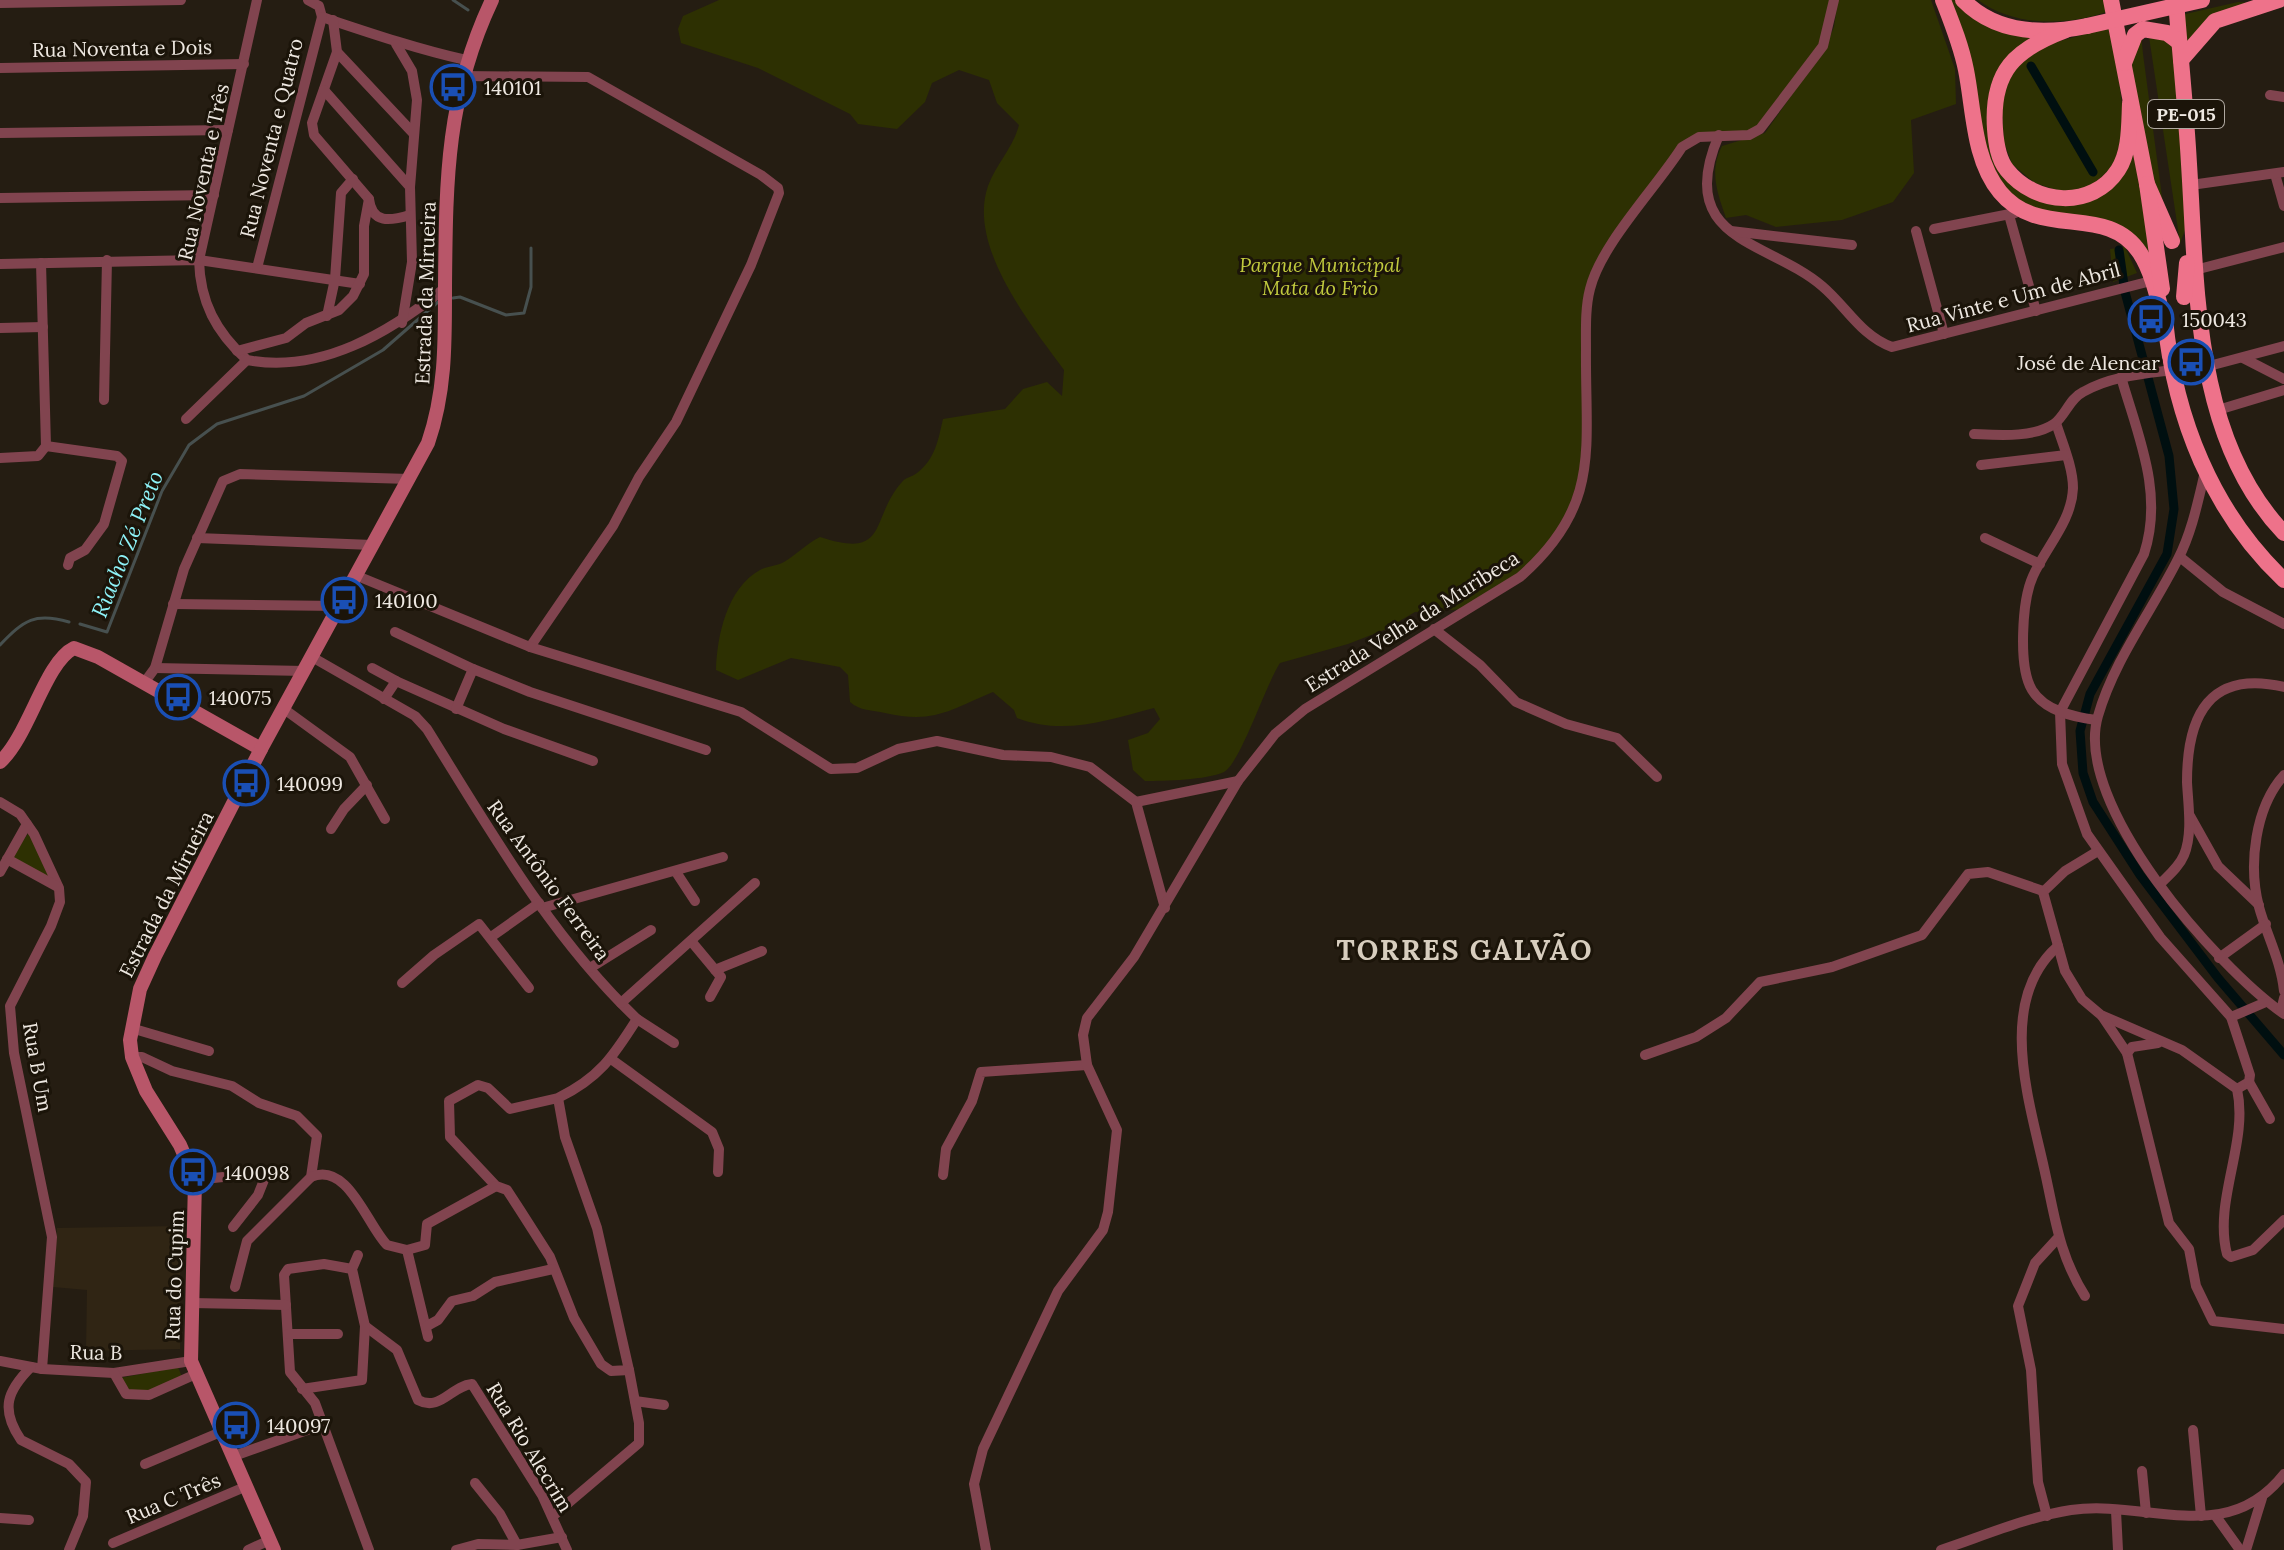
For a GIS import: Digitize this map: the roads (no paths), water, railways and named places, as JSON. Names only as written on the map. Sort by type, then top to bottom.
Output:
[{"type":"highway","points":[[1943,0],[1962,52],[1985,167],[2015,213],[2100,225],[2124,236],[2141,254],[2156,280],[2186,425],[2205,472],[2242,532],[2284,580]]},
{"type":"highway","points":[[1963,0],[1996,23],[2039,32],[2087,26],[2203,0]]},
{"type":"highway","name":"PE-015","points":[[2111,0],[2147,184],[2156,280]]},
{"type":"highway","name":"PE-015","points":[[2176,0],[2191,185],[2191,232],[2209,366],[2218,410],[2250,487],[2284,533]]},
{"type":"highway","points":[[2181,60],[2215,21],[2279,0]]},
{"type":"highway","points":[[2123,64],[2135,35],[2143,29],[2167,33],[2179,42]]},
{"type":"highway","points":[[2066,30],[2026,47],[2004,73],[1995,110],[1997,143],[2005,168],[2031,190],[2052,198],[2073,198],[2095,192],[2119,169],[2124,156],[2130,104]]},
{"type":"highway","points":[[2147,184],[2172,241]]},
{"type":"highway","points":[[2184,297],[2191,232]]},
{"type":"main road","name":"Estrada da Mirueira","points":[[194,1178],[180,1145],[146,1091],[132,1057],[131,1028],[140,989],[261,749],[428,443],[441,400],[445,355],[452,125],[466,60],[492,0]]},
{"type":"main road","points":[[0,762],[15,745],[58,660],[67,651],[79,648],[261,749]]},
{"type":"main road","name":"Rua do Cupim","points":[[194,1178],[194,1367],[272,1545]]},
{"type":"street","points":[[0,3],[181,0]]},
{"type":"street","name":"Rua Noventa e Três","points":[[247,360],[209,314],[199,260],[257,0]]},
{"type":"street","points":[[308,0],[319,6],[327,19],[337,52],[414,134]]},
{"type":"street","name":"Estrada Velha da Muribeca","points":[[986,1550],[974,1484],[977,1469],[1058,1291],[1103,1230],[1108,1212],[1117,1130],[1087,1065],[1083,1035],[1087,1018],[1110,984],[1134,957],[1238,781],[1275,734],[1305,709],[1520,577],[1546,554],[1564,531],[1583,483],[1587,304],[1596,268],[1682,147],[1699,137],[1749,135],[1768,122],[1823,46],[1834,0]]},
{"type":"street","points":[[327,19],[362,27],[396,44],[466,60]]},
{"type":"street","name":"Rua Noventa e Quatro","points":[[257,268],[327,19]]},
{"type":"street","points":[[396,44],[415,80],[410,187],[412,262],[402,323]]},
{"type":"street","points":[[337,52],[312,132],[369,199],[371,212],[376,217],[387,220],[410,215]]},
{"type":"street","name":"Rua Noventa e Dois","points":[[0,68],[244,64]]},
{"type":"street","points":[[461,76],[588,77],[761,175],[778,188],[779,193],[751,265],[676,422],[639,477],[613,526],[530,647]]},
{"type":"street","points":[[324,90],[410,187]]},
{"type":"street","points":[[2270,95],[2284,97]]},
{"type":"street","points":[[0,133],[228,130]]},
{"type":"street","name":"Rua Vinte e Um de Abril","points":[[1719,135],[1709,159],[1707,178],[1712,203],[1729,231],[1744,243],[1811,277],[1849,316],[1884,344],[1906,345],[2123,286],[2156,280]]},
{"type":"street","points":[[2191,185],[2279,173],[2284,206]]},
{"type":"street","points":[[327,316],[335,279],[341,193],[353,179]]},
{"type":"street","points":[[0,198],[214,195]]},
{"type":"street","points":[[237,351],[286,338],[306,323],[327,316],[346,304],[360,284],[369,199]]},
{"type":"street","points":[[1934,229],[2015,213],[2036,311]]},
{"type":"street","points":[[1729,231],[1852,245]]},
{"type":"street","points":[[1916,231],[1944,334]]},
{"type":"street","points":[[2195,270],[2284,247]]},
{"type":"street","points":[[104,400],[107,260]]},
{"type":"street","points":[[0,264],[199,260],[360,284]]},
{"type":"street","points":[[0,458],[31,457],[41,454],[46,446],[41,263]]},
{"type":"street","points":[[186,419],[247,360],[276,363],[325,354],[366,341],[402,323],[445,288]]},
{"type":"street","points":[[0,328],[43,327]]},
{"type":"street","points":[[2209,366],[2284,346]]},
{"type":"street","points":[[2243,358],[2284,379]]},
{"type":"street","points":[[1974,434],[2020,433],[2056,423],[2079,394],[2121,377],[2174,370]]},
{"type":"street","points":[[2121,377],[2148,469],[2153,500],[2151,531],[2144,554],[2060,712],[2062,764],[2069,791],[2098,851],[2160,937],[2236,1015],[2249,1082],[2270,1119]]},
{"type":"street","points":[[2218,410],[2284,390]]},
{"type":"street","points":[[2056,423],[2073,487],[2067,513],[2040,564],[2025,603],[2028,677],[2037,696],[2060,712],[2087,718]]},
{"type":"street","points":[[46,446],[117,456],[122,461],[104,524],[85,550],[70,558],[68,565]]},
{"type":"street","points":[[1981,465],[2066,455]]},
{"type":"street","points":[[2205,472],[2180,557],[2087,718],[2105,793],[2131,841],[2160,884],[2219,958],[2261,1004],[2282,1012],[2284,998]]},
{"type":"street","points":[[144,683],[155,668],[173,604],[197,538],[215,492],[223,481],[240,474],[410,479]]},
{"type":"street","points":[[197,538],[372,545]]},
{"type":"street","points":[[1985,538],[2040,564]]},
{"type":"street","points":[[2180,557],[2223,592],[2284,624]]},
{"type":"street","points":[[355,575],[530,647],[741,712],[831,769],[857,768],[898,749],[937,741],[1003,755],[1074,761],[1090,767],[1136,802],[1165,908]]},
{"type":"street","points":[[173,604],[339,606]]},
{"type":"street","points":[[1434,629],[1480,665],[1516,702],[1566,724],[1617,738],[1657,777]]},
{"type":"street","points":[[395,632],[530,692],[706,750]]},
{"type":"street","name":"Rua Antônio Ferreira","points":[[312,657],[415,716],[427,729],[484,824],[541,906],[590,968],[637,1019],[674,1043]]},
{"type":"street","points":[[155,668],[305,671]]},
{"type":"street","points":[[372,668],[456,709],[593,761]]},
{"type":"street","points":[[456,709],[473,669]]},
{"type":"street","points":[[384,699],[396,681]]},
{"type":"street","points":[[2160,884],[2184,855],[2191,735],[2198,713],[2210,698],[2238,684],[2260,682],[2284,687]]},
{"type":"street","points":[[284,709],[350,757],[385,819]]},
{"type":"street","points":[[2284,775],[2264,806],[2257,837],[2259,905],[2279,959],[2284,991]]},
{"type":"street","points":[[1136,802],[1238,781]]},
{"type":"street","points":[[331,829],[344,809],[367,785]]},
{"type":"street","points":[[0,802],[20,814],[27,824],[59,888]]},
{"type":"street","points":[[2188,811],[2218,866],[2259,905]]},
{"type":"street","points":[[0,872],[27,824]]},
{"type":"street","points":[[2043,891],[2065,871],[2098,851]]},
{"type":"street","points":[[491,937],[541,906],[723,857]]},
{"type":"street","points":[[7,859],[59,888]]},
{"type":"street","points":[[676,872],[695,901]]},
{"type":"street","points":[[1645,1055],[1696,1037],[1726,1018],[1760,982],[1832,967],[1922,935],[1968,874],[1988,872],[2043,891]]},
{"type":"street","points":[[621,1003],[755,883]]},
{"type":"street","name":"Rua B Um","points":[[36,1368],[52,1237],[47,1196],[14,1053],[10,1006],[51,926],[60,902],[59,888]]},
{"type":"street","points":[[2043,891],[2070,983],[2082,999],[2101,1015],[2127,1053],[2169,1223],[2189,1249],[2196,1286],[2213,1321],[2284,1329]]},
{"type":"street","points":[[402,983],[434,955],[479,924],[529,988]]},
{"type":"street","points":[[2219,958],[2266,924]]},
{"type":"street","points":[[590,968],[651,930]]},
{"type":"street","points":[[691,941],[721,980],[710,997]]},
{"type":"street","points":[[2058,946],[2042,963],[2034,979],[2022,1048],[2025,1086],[2057,1239],[2085,1296]]},
{"type":"street","points":[[715,970],[762,951]]},
{"type":"street","points":[[2236,1015],[2261,1004]]},
{"type":"street","points":[[2101,1015],[2190,1055],[2237,1089],[2240,1111],[2227,1198],[2227,1254],[2231,1257],[2245,1255],[2283,1220]]},
{"type":"street","points":[[624,1371],[606,1369],[587,1342],[553,1269],[507,1190],[496,1186],[451,1141],[449,1100],[481,1084],[510,1109],[558,1098],[590,1082],[611,1059],[637,1019]]},
{"type":"street","points":[[131,1028],[209,1051]]},
{"type":"street","points":[[2127,1053],[2141,1044],[2162,1042]]},
{"type":"street","points":[[132,1057],[142,1057],[172,1071],[232,1086],[259,1103],[305,1120],[318,1143],[311,1177]]},
{"type":"street","points":[[611,1059],[712,1132],[719,1149],[718,1172]]},
{"type":"street","points":[[943,1175],[946,1149],[972,1101],[981,1072],[1087,1065]]},
{"type":"street","points":[[2237,1089],[2249,1082]]},
{"type":"street","points":[[553,1516],[639,1443],[635,1401],[624,1371],[597,1228],[565,1137],[558,1098]]},
{"type":"street","points":[[194,1178],[260,1173],[264,1180],[258,1195],[233,1227]]},
{"type":"street","points":[[235,1287],[247,1241],[311,1177],[322,1173],[333,1176],[354,1196],[387,1245],[407,1250],[423,1246],[427,1224],[496,1186]]},
{"type":"street","points":[[2047,1516],[2038,1482],[2031,1370],[2018,1306],[2035,1263],[2057,1239]]},
{"type":"street","points":[[407,1250],[428,1331],[452,1301],[473,1296],[495,1282],[553,1269]]},
{"type":"street","points":[[302,1389],[358,1383],[363,1377],[365,1326],[352,1269],[358,1255]]},
{"type":"street","points":[[352,1269],[324,1264],[288,1269],[284,1275],[290,1372],[315,1403],[369,1550]]},
{"type":"street","points":[[192,1303],[286,1305]]},
{"type":"street","name":"Rua Rio Alecrim","points":[[365,1326],[397,1350],[418,1400],[423,1403],[433,1404],[463,1385],[472,1384],[553,1516],[567,1550]]},
{"type":"street","points":[[288,1334],[338,1334]]},
{"type":"street","name":"Rua B","points":[[0,1361],[36,1368],[114,1373],[194,1367]]},
{"type":"street","points":[[114,1373],[126,1394],[140,1397],[194,1367]]},
{"type":"street","points":[[0,1402],[36,1368]]},
{"type":"street","points":[[9,1391],[7,1408],[21,1440],[69,1464],[86,1482],[83,1516],[69,1550]]},
{"type":"street","points":[[635,1401],[664,1405]]},
{"type":"street","points":[[234,1456],[324,1424]]},
{"type":"street","points":[[2193,1430],[2201,1516]]},
{"type":"street","points":[[145,1464],[223,1431]]},
{"type":"street","points":[[2142,1471],[2146,1513]]},
{"type":"street","points":[[1941,1550],[2047,1516],[2079,1509],[2215,1515],[2243,1508],[2282,1481]]},
{"type":"street","points":[[475,1483],[500,1514],[510,1547]]},
{"type":"street","name":"Rua C Três","points":[[113,1543],[247,1486]]},
{"type":"street","points":[[2243,1550],[2262,1496]]},
{"type":"street","points":[[2116,1511],[2118,1550]]},
{"type":"street","points":[[2215,1515],[2243,1550]]},
{"type":"street","points":[[0,1518],[29,1520]]},
{"type":"street","name":"Rua Rio Alecrim","points":[[456,1550],[478,1544],[510,1547],[562,1537]]},
{"type":"street","points":[[248,1550],[272,1545]]},
{"type":"waterway","points":[[453,0],[468,10]]},
{"type":"waterway","points":[[2031,66],[2093,172]]},
{"type":"waterway","name":"Riacho Zé Preto","points":[[453,298],[460,297],[506,315],[524,313],[531,287],[531,248]]},
{"type":"waterway","points":[[2119,250],[2125,292],[2169,456],[2174,509],[2167,554],[2090,694],[2080,731],[2083,773],[2093,802],[2140,875],[2218,978],[2284,1055]]},
{"type":"waterway","name":"Riacho Zé Preto","points":[[80,624],[107,632],[162,491],[189,445],[217,424],[304,396],[383,350],[438,302]]},
{"type":"waterway","name":"Riacho Zé Preto","points":[[0,645],[16,629],[31,620],[47,618],[69,622]]},
{"type":"place","name":"140101","points":[[453,87]]},
{"type":"place","name":"150043","points":[[2151,319]]},
{"type":"place","name":"José de Alencar","points":[[2191,362]]},
{"type":"place","name":"140100","points":[[344,600]]},
{"type":"place","name":"140075","points":[[178,697]]},
{"type":"place","name":"140099","points":[[246,783]]},
{"type":"place","name":"140098","points":[[193,1172]]},
{"type":"place","name":"140097","points":[[236,1425]]},
{"type":"district","name":"TORRES GALVÃO","points":[[1465,950]]},
{"type":"park label","name":"Parque Municipal Mata do Frio","points":[[1320,276]]}]
